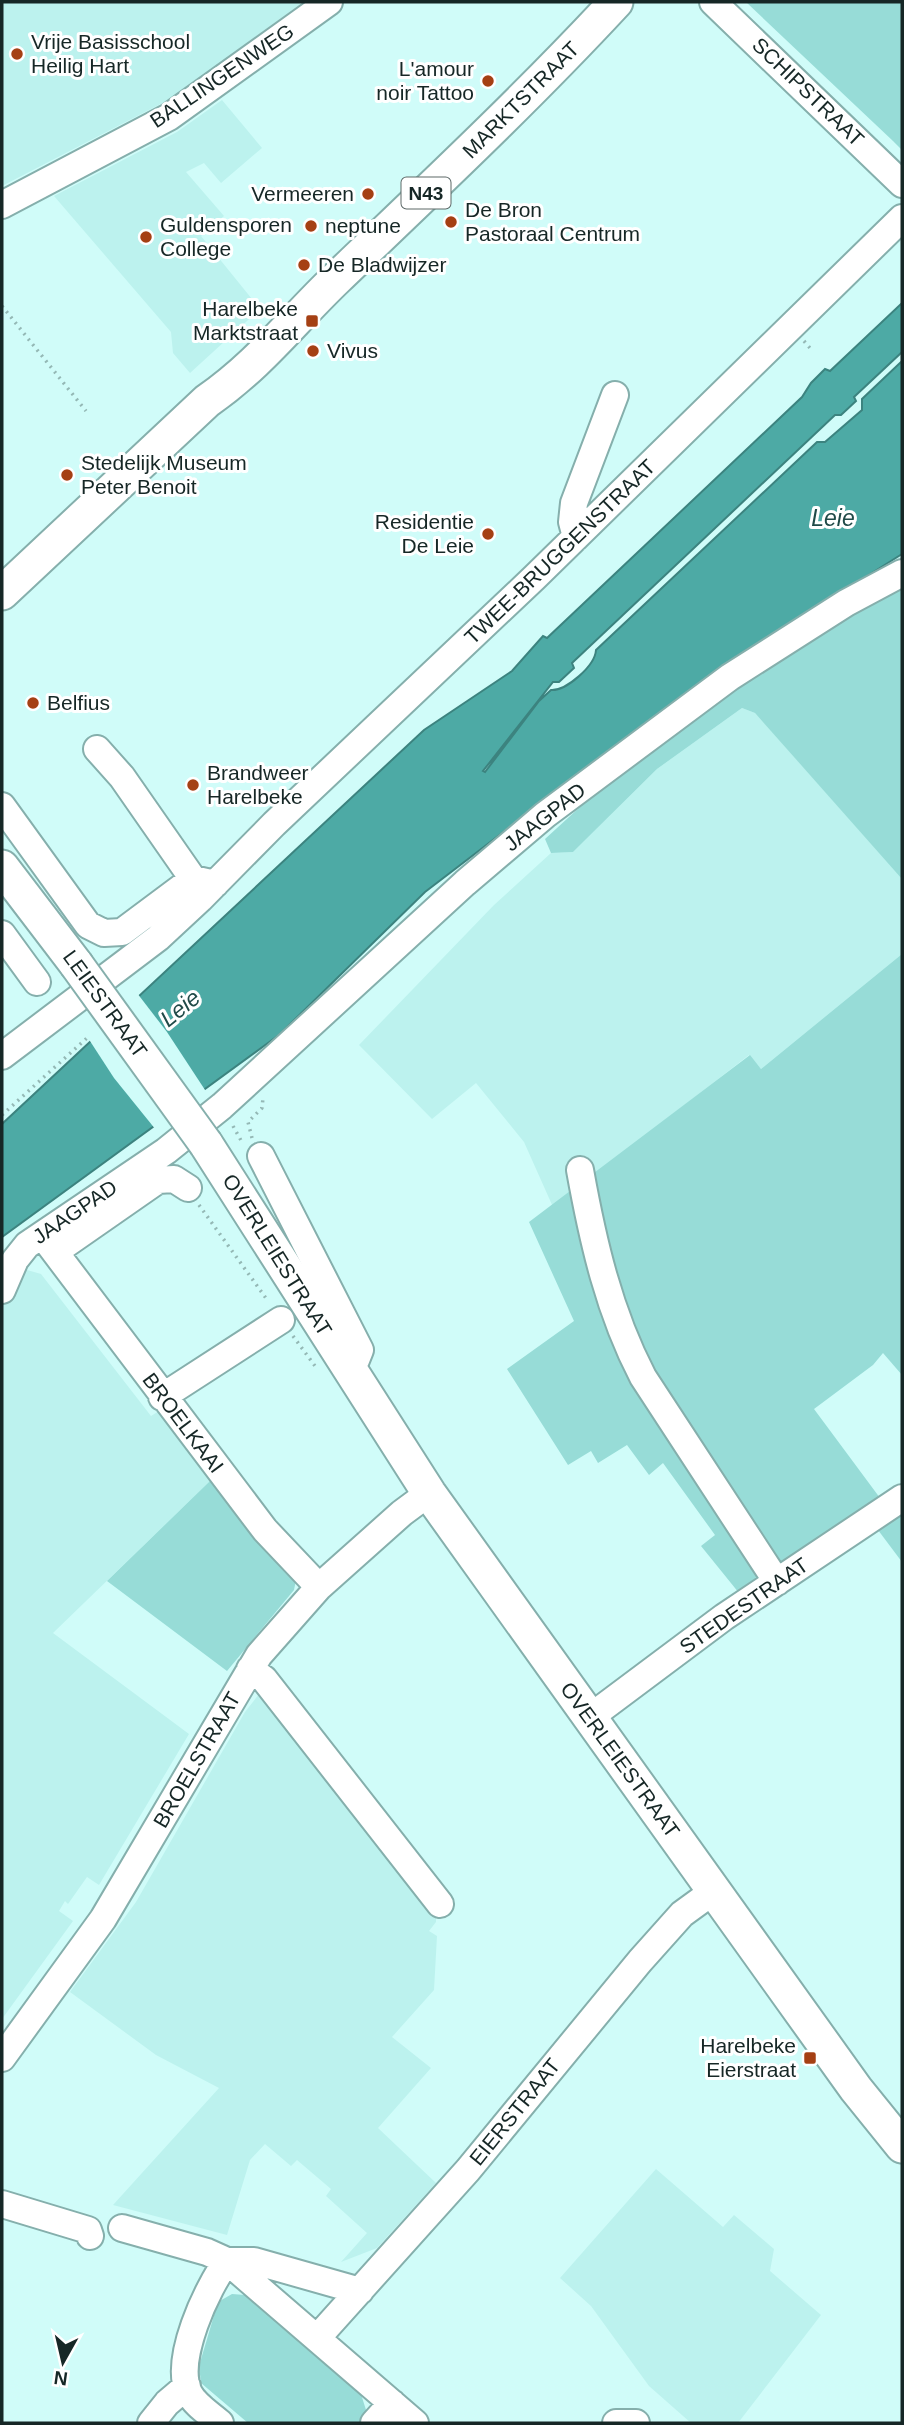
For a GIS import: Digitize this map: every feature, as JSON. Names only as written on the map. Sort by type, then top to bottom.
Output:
[{"type":"main road","name":"MARKTSTRAAT","points":[[2,593],[194,413],[243,376],[272,348],[302,312],[482,139],[616,2]]},
{"type":"main road","name":"LEIESTRAAT","points":[[3,870],[76,964],[206,1144]]},
{"type":"main road","name":"OVERLEIESTRAAT","points":[[206,1144],[279,1254],[334,1371],[429,1493],[856,2089],[899,2134]]},
{"type":"street","name":"BALLINGENWEG","points":[[2,205],[169,117],[329,2]]},
{"type":"street","name":"SCHIPSTRAAT","points":[[713,2],[902,184]]},
{"type":"street","name":"TWEE-BRUGGENSTRAAT","points":[[204,881],[274,824],[576,537],[902,218]]},
{"type":"street","points":[[576,537],[572,522],[574,503],[615,396]]},
{"type":"street","name":"JAAGPAD","points":[[2,1290],[15,1260],[27,1245],[49,1243],[166,1151],[226,1114],[475,874],[545,815],[730,677],[846,603],[902,573]]},
{"type":"street","points":[[2,1056],[158,938],[204,881],[97,749]]},
{"type":"street","name":"LEIESTRAAT","points":[[2,806],[88,925],[100,932],[122,932],[204,881]]},
{"type":"street","points":[[2,934],[37,982]]},
{"type":"street","name":"OVERLEIESTRAAT","points":[[255,1154],[360,1350],[356,1360],[334,1371]]},
{"type":"street","points":[[580,1170],[605,1284],[628,1349],[643,1377],[777,1582]]},
{"type":"street","points":[[49,1243],[158,1180],[174,1179],[188,1188]]},
{"type":"street","name":"BROELKAAI","points":[[49,1243],[162,1397],[265,1530],[319,1587]]},
{"type":"street","points":[[162,1397],[281,1321]]},
{"type":"street","name":"BROELSTRAAT","points":[[2,2058],[103,1919],[250,1669],[319,1587],[402,1513],[429,1493]]},
{"type":"street","name":"STEDESTRAAT","points":[[589,1717],[777,1582],[902,1498]]},
{"type":"street","points":[[250,1669],[264,1679],[440,1904]]},
{"type":"street","name":"EIERSTRAAT","points":[[318,2337],[468,2170],[640,1961],[682,1914],[715,1891]]},
{"type":"street","points":[[2,2204],[88,2230],[90,2236]]},
{"type":"street","points":[[122,2228],[207,2252],[228,2261],[415,2423]]},
{"type":"street","points":[[228,2261],[254,2261],[359,2291]]},
{"type":"street","points":[[220,2423],[197,2403],[187,2386],[185,2363],[202,2306],[216,2276],[228,2261]]},
{"type":"street","points":[[151,2423],[167,2403],[187,2386]]},
{"type":"street","points":[[374,2423],[392,2403]]},
{"type":"street","points":[[616,2423],[636,2423]]},
{"type":"path","points":[[2,306],[86,411]]},
{"type":"path","points":[[2,1115],[87,1038]]},
{"type":"path","points":[[254,1100],[261,1093],[263,1105],[248,1125],[255,1154]]},
{"type":"path","points":[[226,1114],[255,1154]]},
{"type":"path","name":"OVERLEIESTRAAT","points":[[188,1188],[281,1321],[334,1371]]},
{"type":"shaded area","points":[[2,2],[303,2],[174,97],[2,186]]},
{"type":"shaded area","points":[[746,2],[902,2],[902,150],[893,141]]},
{"type":"shaded area","name":"Guldensporen College","points":[[222,100],[262,148],[221,183],[204,163],[186,172],[224,216],[201,236],[260,309],[190,373],[173,353],[171,332],[54,196],[177,132]]},
{"type":"shaded area","points":[[902,585],[902,879],[755,713],[742,708],[657,769],[573,852],[551,853],[545,839],[616,774],[739,682]]},
{"type":"shaded area","points":[[742,708],[755,713],[902,878],[902,954],[761,1069],[749,1055],[553,1207],[524,1142],[476,1083],[432,1119],[359,1045],[494,905],[551,853],[573,852],[657,769]]},
{"type":"shaded area","points":[[902,954],[902,1375],[883,1353],[873,1365],[814,1409],[880,1498],[739,1593],[701,1546],[715,1535],[663,1463],[649,1475],[627,1445],[598,1463],[591,1451],[568,1465],[507,1369],[574,1321],[529,1222],[750,1055],[761,1069]]},
{"type":"shaded area","points":[[27,1270],[41,1274],[151,1416],[159,1411],[210,1481],[53,1633],[189,1734],[99,1885],[87,1877],[68,1904],[65,1901],[59,1911],[73,1921],[2,2019],[2,1304],[19,1275]]},
{"type":"shaded area","points":[[210,1481],[296,1580],[294,1590],[227,1671],[107,1581]]},
{"type":"shaded area","points":[[902,1513],[902,1562],[878,1530]]},
{"type":"shaded area","points":[[263,1689],[436,1917],[436,1922],[429,1931],[437,1936],[434,1990],[392,2037],[431,2068],[378,2128],[436,2183],[377,2248],[341,2262],[367,2233],[326,2196],[331,2189],[297,2160],[291,2166],[265,2144],[250,2160],[227,2235],[113,2205],[219,2088],[156,2055],[70,1992],[136,1902],[245,1712]]},
{"type":"shaded area","points":[[656,2169],[723,2227],[734,2215],[774,2249],[770,2271],[821,2315],[738,2423],[691,2423],[649,2386],[591,2306],[560,2278]]},
{"type":"shaded area","points":[[232,2294],[245,2295],[359,2388],[367,2413],[361,2423],[248,2423],[201,2383],[199,2366],[218,2302]]},
{"type":"water","name":"Leie","points":[[902,303],[902,352],[854,397],[856,401],[841,415],[835,415],[572,663],[574,668],[559,682],[553,682],[483,771],[485,772],[539,701],[551,690],[572,682],[579,676],[591,663],[596,650],[817,442],[825,442],[862,410],[862,399],[902,361],[902,554],[752,649],[548,798],[425,892],[279,1035],[2,1237],[2,1124],[424,730],[512,671],[543,636],[547,638],[802,397],[825,369],[830,371]]},
{"type":"pier","points":[[137,993],[167,1032],[207,1093],[156,1130],[114,1078],[88,1038]]},
{"type":"place","name":"Vrije Basisschool Heilig Hart","points":[[17,54]]},
{"type":"place","name":"L'amour noir Tattoo","points":[[488,81]]},
{"type":"place","name":"Vermeeren","points":[[368,194]]},
{"type":"place","name":"De Bron Pastoraal Centrum","points":[[451,222]]},
{"type":"place","name":"neptune","points":[[311,226]]},
{"type":"place","name":"Guldensporen College","points":[[146,237]]},
{"type":"place","name":"De Bladwijzer","points":[[304,265]]},
{"type":"place","name":"Harelbeke Marktstraat","points":[[312,321]]},
{"type":"place","name":"Vivus","points":[[313,351]]},
{"type":"place","name":"Stedelijk Museum Peter Benoit","points":[[67,475]]},
{"type":"place","name":"Residentie De Leie","points":[[488,534]]},
{"type":"place","name":"Belfius","points":[[33,703]]},
{"type":"place","name":"Brandweer Harelbeke","points":[[193,785]]},
{"type":"place","name":"Harelbeke Eierstraat","points":[[810,2058]]}]
